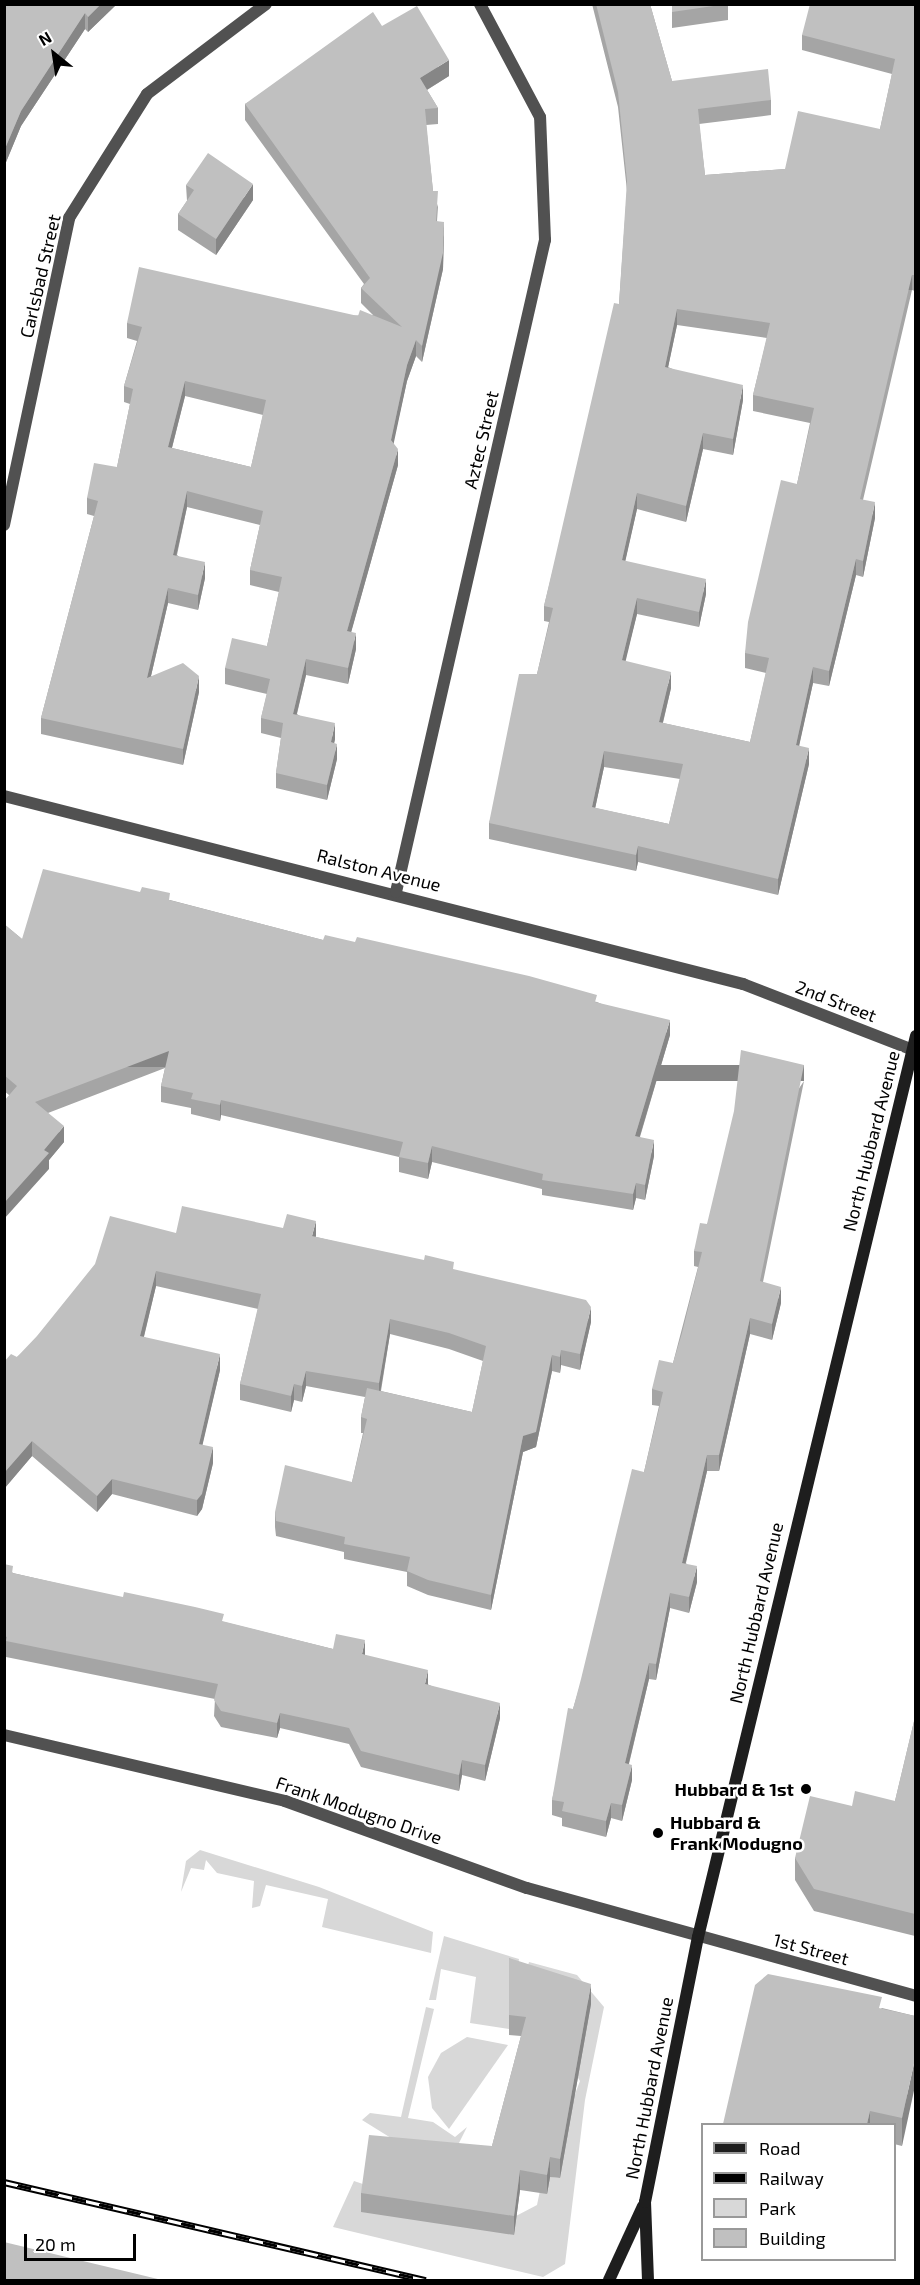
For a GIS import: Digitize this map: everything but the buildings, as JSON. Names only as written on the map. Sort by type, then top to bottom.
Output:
[{"type":"main road","name":"North Hubbard Avenue","points":[[609,2280],[645,2202],[698,1937],[914,1051],[915,1036]]},
{"type":"main road","name":"North Hubbard Avenue","points":[[645,2202],[648,2280]]},
{"type":"street","name":"Carlsbad Street","points":[[4,525],[69,218],[147,94],[266,4]]},
{"type":"street","name":"Aztec Street","points":[[396,892],[545,240],[540,117],[480,4]]},
{"type":"street","name":"Ralston Avenue","points":[[4,796],[396,892],[743,984]]},
{"type":"street","name":"2nd Street","points":[[743,984],[914,1051]]},
{"type":"street","name":"Frank Modugno Drive","points":[[4,1735],[285,1801],[527,1888],[698,1937]]},
{"type":"street","name":"1st Street","points":[[698,1937],[915,1996]]},
{"type":"green space","points":[[200,1850],[319,1887],[433,1932],[431,1953],[322,1927],[328,1899],[266,1885],[260,1906],[252,1908],[254,1881],[217,1873],[206,1860],[204,1870],[191,1868],[181,1892],[186,1861]]},
{"type":"green space","points":[[444,1936],[519,1959],[509,2029],[470,2023],[476,1977],[441,1969],[436,2000],[429,2000]]},
{"type":"green space","points":[[529,1962],[577,1975],[604,2007],[585,2100],[565,2264],[543,2277],[333,2227],[354,2181],[514,2235],[516,2216],[537,2205],[543,2176],[560,2178],[572,2102],[580,2081],[522,1986]]},
{"type":"green space","points":[[426,2007],[434,2009],[408,2118],[433,2122],[455,2137],[467,2127],[454,2153],[391,2138],[362,2120],[370,2113],[401,2117]]},
{"type":"green space","points":[[467,2037],[508,2045],[449,2129],[432,2108],[428,2077],[441,2053]]},
{"type":"railway","points":[[4,2182],[426,2280]]},
{"type":"place","name":"Hubbard & 1st","points":[[806,1789]]},
{"type":"place","name":"Hubbard & Frank Modugno","points":[[658,1833]]}]
